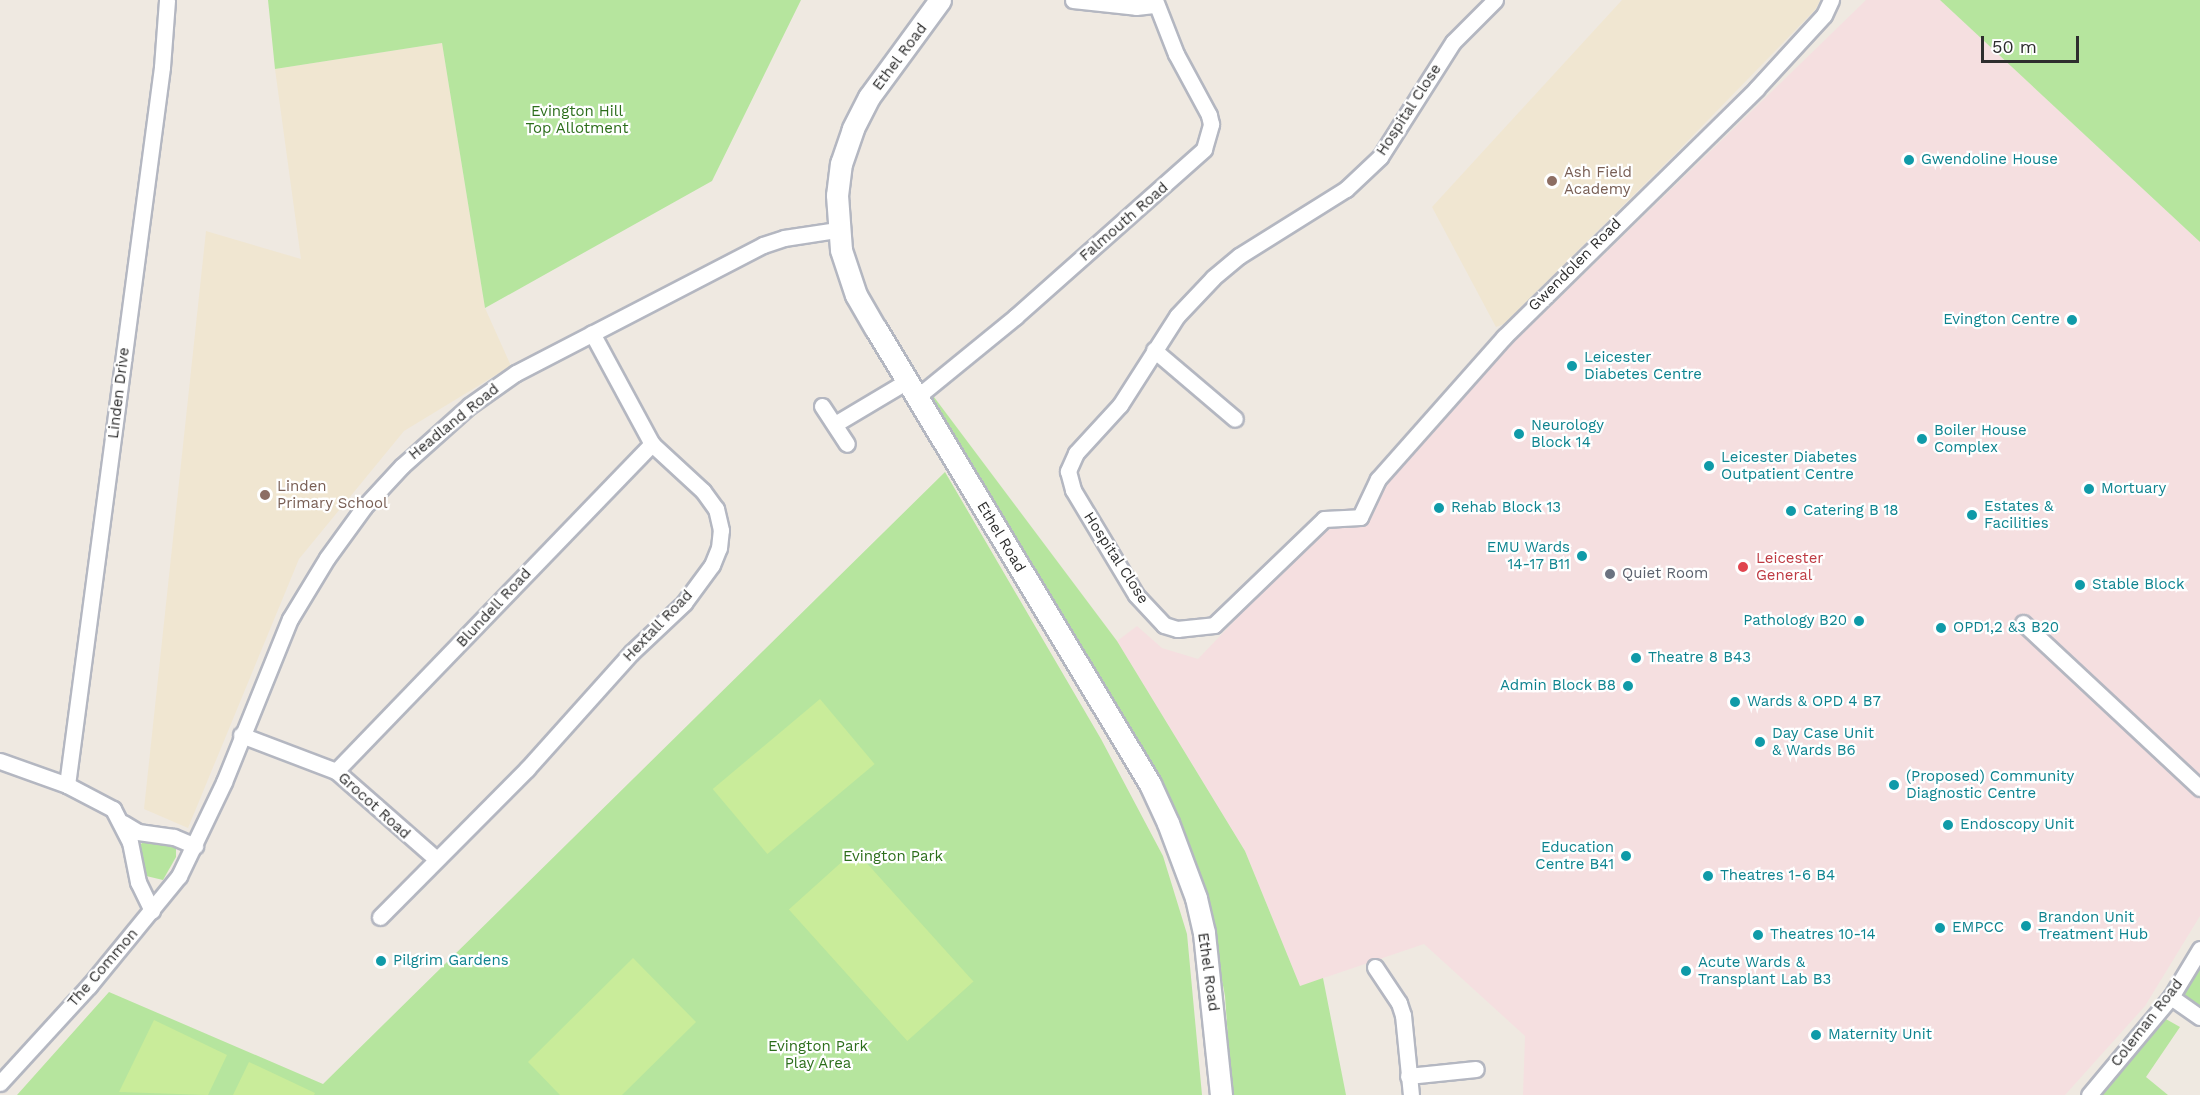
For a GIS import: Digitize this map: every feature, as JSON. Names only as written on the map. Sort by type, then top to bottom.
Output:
[{"type":"street","name":"Linden Drive","points":[[67,785],[162,67],[167,0]]},
{"type":"street","name":"Ethel Road","points":[[940,0],[858,116],[841,163],[837,230],[856,295],[1139,765],[1168,823],[1193,889],[1204,933],[1221,1095]]},
{"type":"street","points":[[1073,0],[1136,8],[1156,2]]},
{"type":"street","name":"Hospital Close","points":[[1360,518],[1324,519],[1214,625],[1177,629],[1164,625],[1136,595],[1101,541],[1073,490],[1068,471],[1076,453],[1120,405],[1177,316],[1239,256],[1346,189],[1380,157],[1453,42],[1495,0]]},
{"type":"street","name":"Gwendolen Road","points":[[1360,518],[1378,478],[1504,337],[1756,89],[1824,15],[1831,0]]},
{"type":"street","name":"Falmouth Road","points":[[835,424],[912,389],[1015,317],[1204,149],[1211,124],[1209,115],[1176,54],[1156,2]]},
{"type":"street","name":"Headland Road","points":[[195,846],[291,619],[327,558],[364,507],[424,444],[469,406],[516,373],[592,333],[763,245],[784,238],[837,230]]},
{"type":"street","name":"Hextall Road","points":[[436,859],[527,769],[631,653],[684,603],[712,565],[721,530],[716,509],[703,491],[652,444],[592,333]]},
{"type":"street","points":[[1154,350],[1234,419]]},
{"type":"street","points":[[822,406],[847,444]]},
{"type":"street","name":"Blundell Road","points":[[336,771],[652,444]]},
{"type":"street","points":[[2023,623],[2200,788]]},
{"type":"street","name":"Grocot Road","points":[[241,735],[336,771],[436,859]]},
{"type":"street","points":[[0,761],[67,785],[112,809],[123,823],[138,832],[174,837],[195,846]]},
{"type":"street","points":[[123,823],[138,882],[152,911]]},
{"type":"street","name":"The Common","points":[[0,1083],[152,911],[195,846]]},
{"type":"street","points":[[380,917],[436,859]]},
{"type":"street","name":"Coleman Road","points":[[2089,1095],[2171,997],[2200,949]]},
{"type":"street","points":[[1375,967],[1400,1002],[1411,1095]]},
{"type":"street","points":[[2171,997],[2200,1017]]},
{"type":"street","points":[[1408,1076],[1476,1069]]},
{"type":"shaded area","name":"Ash Field Academy","points":[[1622,0],[1820,0],[1816,9],[1675,154],[1504,324],[1496,327],[1432,207]]},
{"type":"shaded area","name":"Leicester General","points":[[1866,0],[1940,0],[2200,242],[2200,916],[2145,1006],[2065,1095],[1523,1095],[1525,1036],[1424,944],[1300,986],[1245,851],[1117,641],[1137,626],[1162,648],[1198,659],[1341,509],[1362,508],[1475,380]]},
{"type":"shaded area","name":"Linden Primary School","points":[[442,43],[485,308],[511,366],[404,431],[299,559],[188,828],[144,809],[206,231],[301,259],[275,69]]},
{"type":"green space","name":"Evington Hill Top Allotment","points":[[268,0],[801,0],[712,181],[485,308],[442,43],[275,69]]},
{"type":"green space","points":[[1940,0],[2200,0],[2200,242]]},
{"type":"green space","points":[[928,389],[1117,641],[1245,851],[1300,986],[1323,978],[1346,1095],[1232,1095],[1225,996],[1206,895],[1191,861],[917,398]]},
{"type":"green space","name":"Evington Park","points":[[945,472],[1101,739],[1163,856],[1187,934],[1202,1095],[17,1095],[109,992],[323,1084]]},
{"type":"green space","points":[[820,699],[875,764],[767,854],[713,789]]},
{"type":"green space","points":[[146,839],[176,845],[176,857],[163,880],[142,875],[136,849]]},
{"type":"green space","points":[[855,850],[973,982],[907,1041],[789,910]]},
{"type":"green space","points":[[2200,949],[2200,1017],[2171,997]]},
{"type":"green space","points":[[633,958],[696,1022],[622,1095],[560,1095],[528,1062]]},
{"type":"green space","points":[[2157,1014],[2180,1027],[2146,1077],[2168,1095],[2089,1095]]},
{"type":"green space","points":[[154,1020],[227,1055],[208,1095],[119,1092]]},
{"type":"green space","points":[[249,1062],[315,1093],[314,1095],[233,1095]]},
{"type":"place","name":"Gwendoline House","points":[[1909,160]]},
{"type":"place","name":"Ash Field Academy","points":[[1552,181]]},
{"type":"place","name":"Evington Centre","points":[[2072,320]]},
{"type":"place","name":"Leicester Diabetes Centre","points":[[1572,366]]},
{"type":"place","name":"Neurology Block 14","points":[[1519,434]]},
{"type":"place","name":"Boiler House Complex","points":[[1922,439]]},
{"type":"place","name":"Leicester Diabetes Outpatient Centre","points":[[1709,466]]},
{"type":"place","name":"Mortuary","points":[[2089,489]]},
{"type":"place","name":"Linden Primary School","points":[[265,495]]},
{"type":"place","name":"Rehab Block 13","points":[[1439,508]]},
{"type":"place","name":"Catering B 18","points":[[1791,511]]},
{"type":"place","name":"Estates & Facilities","points":[[1972,515]]},
{"type":"place","name":"EMU Wards 14-17 B11","points":[[1582,556]]},
{"type":"place","name":"Leicester General","points":[[1743,567]]},
{"type":"place","name":"Quiet Room","points":[[1610,574]]},
{"type":"place","name":"Stable Block","points":[[2080,585]]},
{"type":"place","name":"Pathology B20","points":[[1859,621]]},
{"type":"place","name":"OPD1,2 &3 B20","points":[[1941,628]]},
{"type":"place","name":"Theatre 8 B43","points":[[1636,658]]},
{"type":"place","name":"Admin Block B8","points":[[1628,686]]},
{"type":"place","name":"Wards & OPD 4 B7","points":[[1735,702]]},
{"type":"place","name":"Day Case Unit & Wards B6","points":[[1760,742]]},
{"type":"place","name":"(Proposed) Community Diagnostic Centre","points":[[1894,785]]},
{"type":"place","name":"Endoscopy Unit","points":[[1948,825]]},
{"type":"place","name":"Education Centre B41","points":[[1626,856]]},
{"type":"place","name":"Theatres 1-6 B4","points":[[1708,876]]},
{"type":"place","name":"Brandon Unit Treatment Hub","points":[[2026,926]]},
{"type":"place","name":"EMPCC","points":[[1940,928]]},
{"type":"place","name":"Theatres 10-14","points":[[1758,935]]},
{"type":"place","name":"Pilgrim Gardens","points":[[381,961]]},
{"type":"place","name":"Acute Wards & Transplant Lab B3","points":[[1686,971]]},
{"type":"place","name":"Maternity Unit","points":[[1816,1035]]},
{"type":"park label","name":"Evington Park Play Area","points":[[818,1054]]}]
